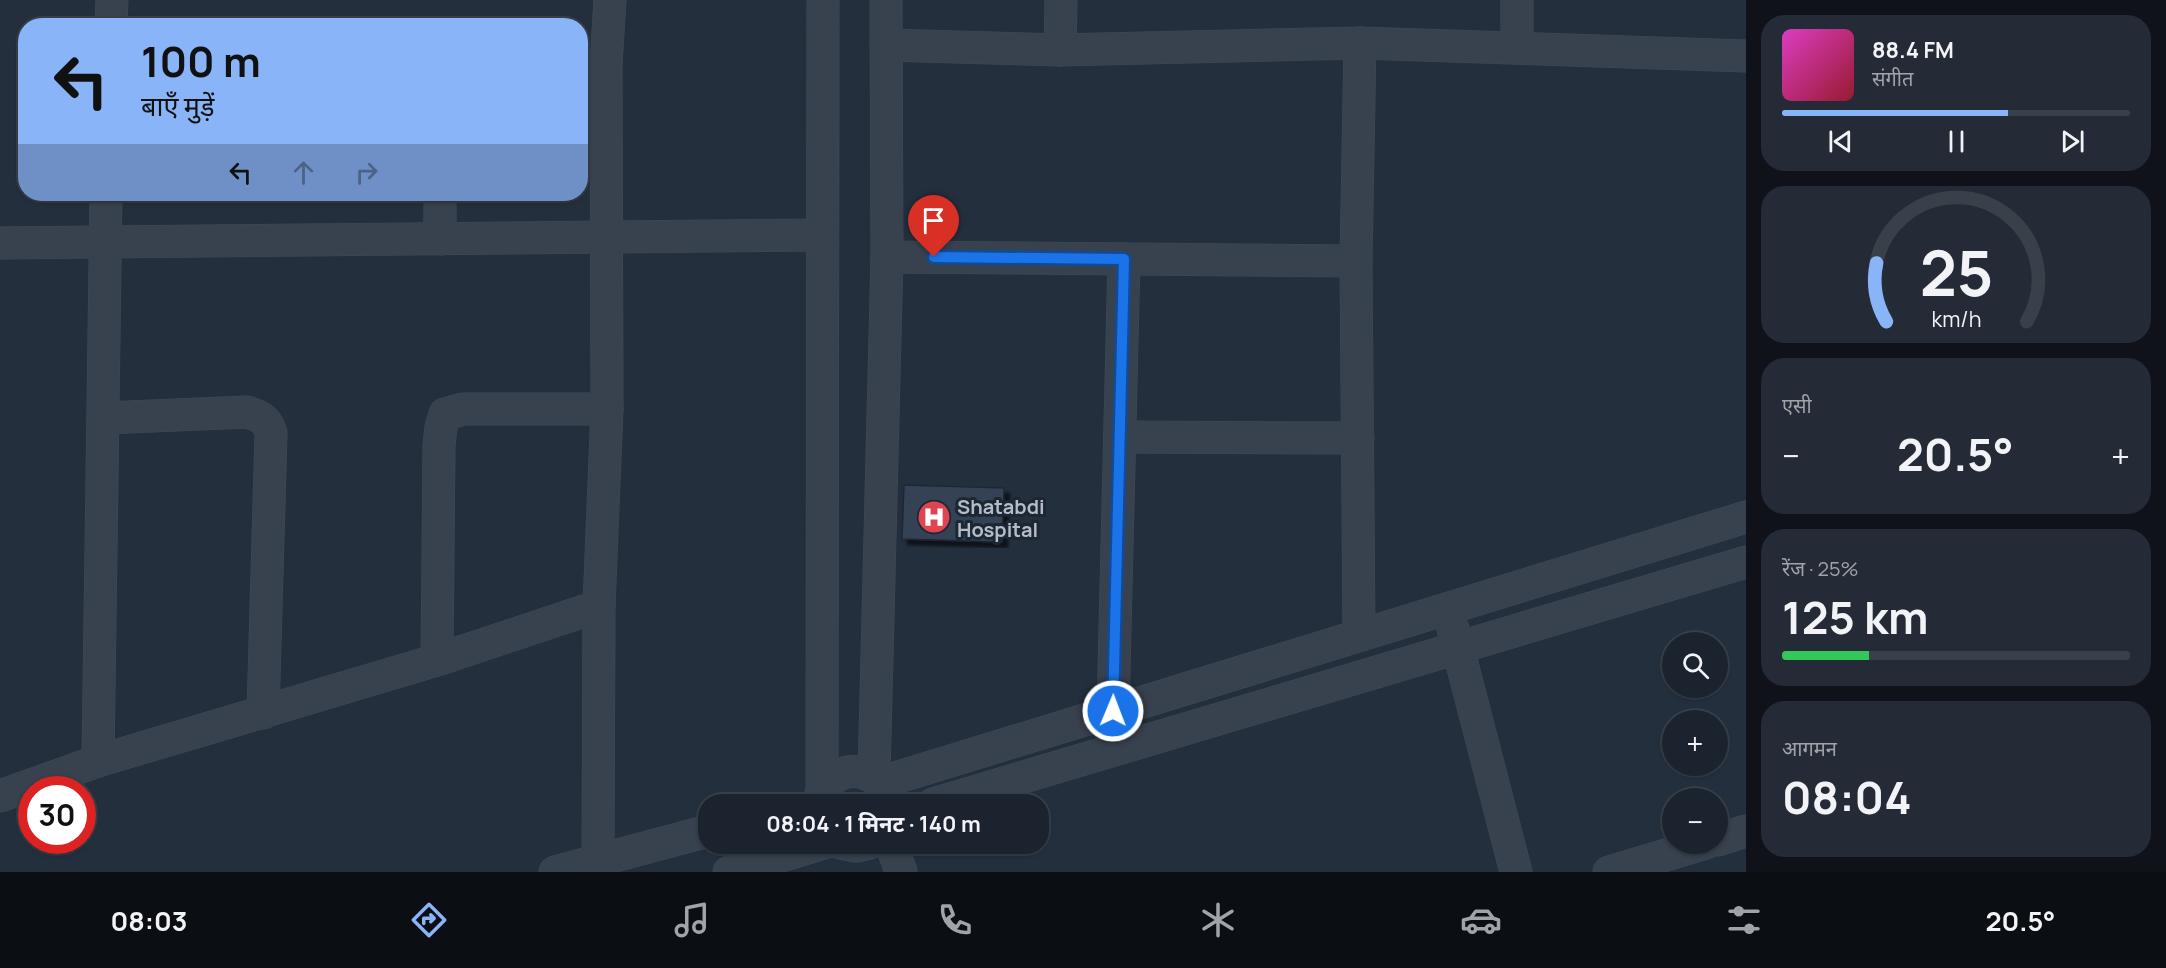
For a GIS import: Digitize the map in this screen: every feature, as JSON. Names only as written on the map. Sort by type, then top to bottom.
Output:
[{"type":"street","points":[[111,18],[112,0]]},
{"type":"street","points":[[598,859],[599,606],[607,409],[607,239],[593,64],[610,0]]},
{"type":"street","points":[[818,794],[823,0]]},
{"type":"street","points":[[883,788],[887,257],[886,0]]},
{"type":"street","points":[[1060,50],[1061,0]]},
{"type":"street","points":[[1516,0],[1517,48]]},
{"type":"street","points":[[886,45],[1060,50],[1360,43],[1746,56]]},
{"type":"street","points":[[1359,635],[1356,261],[1360,43]]},
{"type":"street","points":[[98,761],[106,201]]},
{"type":"street","points":[[440,201],[440,239]]},
{"type":"street","points":[[0,243],[607,239],[822,235]]},
{"type":"street","points":[[887,257],[1356,261]]},
{"type":"street","points":[[1113,711],[1124,259]]},
{"type":"street","points":[[437,660],[439,445],[445,414],[463,409],[607,409]]},
{"type":"street","points":[[104,418],[247,412],[260,415],[268,423],[271,433],[263,713]]},
{"type":"street","points":[[1120,437],[1358,438]]},
{"type":"street","points":[[822,794],[830,781],[851,771],[883,788],[1113,711],[1746,517]]},
{"type":"street","points":[[967,794],[1746,562]]},
{"type":"street","points":[[0,796],[98,761],[437,660],[599,606]]},
{"type":"street","points":[[1447,608],[1516,872]]},
{"type":"street","points":[[1728,837],[1746,831]]},
{"type":"street","points":[[555,872],[698,834]]},
{"type":"street","points":[[729,872],[821,854]]},
{"type":"street","points":[[895,854],[901,872]]},
{"type":"street","points":[[1609,872],[1669,854]]},
{"type":"building","points":[[904,485],[1004,488],[1002,542],[902,539]]},
{"type":"place","name":"Shatabdi Hospital","points":[[934,517]]},
{"type":"route","points":[[934,257],[1124,259],[1113,711]]}]
